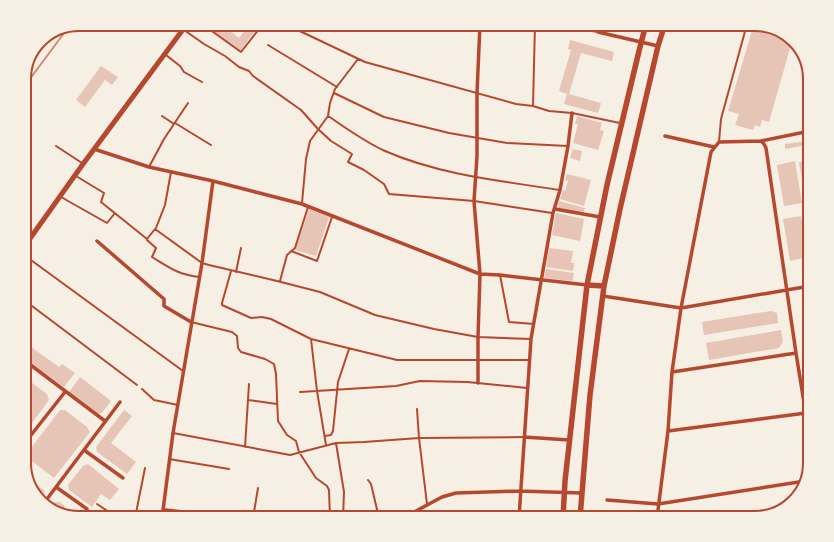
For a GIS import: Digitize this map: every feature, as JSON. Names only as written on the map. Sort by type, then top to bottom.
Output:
[{"type":"main road","points":[[31,237],[182,31]]},
{"type":"main road","points":[[563,511],[564,492],[587,285],[600,217],[644,31]]},
{"type":"main road","points":[[580,511],[590,395],[604,286],[620,209],[662,31]]},
{"type":"main road","points":[[587,285],[604,286]]},
{"type":"street","points":[[478,383],[480,274],[474,201],[480,31]]},
{"type":"street","points":[[598,32],[658,46]]},
{"type":"street","points":[[519,511],[531,339],[554,211],[560,190],[568,146],[572,113]]},
{"type":"street","points":[[658,511],[668,431],[672,372],[710,155],[714,147],[719,142],[761,141],[803,132]]},
{"type":"street","points":[[664,136],[714,147]]},
{"type":"street","points":[[761,141],[766,148],[786,290],[803,395]]},
{"type":"street","points":[[94,149],[149,167],[212,181],[302,204],[480,274],[587,285]]},
{"type":"street","points":[[163,509],[173,433],[191,322],[200,278],[212,181]]},
{"type":"street","points":[[554,211],[600,217]]},
{"type":"street","points":[[97,241],[164,299],[164,306],[191,322]]},
{"type":"street","points":[[603,296],[682,308],[803,287]]},
{"type":"street","points":[[672,372],[796,353]]},
{"type":"street","points":[[31,365],[105,422]]},
{"type":"street","points":[[31,435],[66,392]]},
{"type":"street","points":[[47,499],[120,402]]},
{"type":"street","points":[[668,431],[803,413]]},
{"type":"street","points":[[524,437],[570,440]]},
{"type":"street","points":[[84,450],[124,478]]},
{"type":"street","points":[[607,500],[658,504],[799,482]]},
{"type":"street","points":[[56,487],[87,509]]},
{"type":"street","points":[[415,511],[442,497],[456,493],[520,491],[581,493]]},
{"type":"lane","points":[[186,31],[225,56],[239,67],[249,72],[301,110],[331,142],[352,154],[348,162],[364,170],[384,184],[388,194],[474,201],[554,211]]},
{"type":"lane","points":[[212,31],[241,52],[258,31]]},
{"type":"lane","points":[[300,31],[365,62],[516,104],[533,106],[549,111],[572,113],[621,124]]},
{"type":"lane","points":[[533,106],[535,31]]},
{"type":"lane","points":[[592,31],[598,32]]},
{"type":"lane","points":[[719,142],[721,119],[745,31]]},
{"type":"lane","points":[[268,45],[337,87]]},
{"type":"lane","points":[[165,54],[180,66],[184,72],[202,82]]},
{"type":"lane","points":[[302,204],[306,159],[310,141],[328,116],[330,103],[337,87],[358,59]]},
{"type":"lane","points":[[334,93],[384,117],[449,133],[507,143],[568,146]]},
{"type":"lane","points":[[149,167],[174,123],[188,103]]},
{"type":"lane","points":[[162,116],[211,145]]},
{"type":"lane","points":[[328,116],[384,151],[422,164],[476,177],[560,190]]},
{"type":"lane","points":[[56,146],[83,164]]},
{"type":"lane","points":[[147,239],[156,228],[165,205],[171,172]]},
{"type":"lane","points":[[75,176],[104,193],[101,202],[156,248],[152,257],[179,273],[186,276],[200,278]]},
{"type":"lane","points":[[60,196],[106,223],[115,213]]},
{"type":"lane","points":[[280,281],[287,255],[295,248],[308,207]]},
{"type":"lane","points":[[291,251],[317,261],[332,216]]},
{"type":"lane","points":[[156,228],[202,263],[320,292],[375,315],[434,329],[478,337],[531,339]]},
{"type":"lane","points":[[236,272],[241,248]]},
{"type":"lane","points":[[31,260],[183,371]]},
{"type":"lane","points":[[231,271],[222,303],[223,306],[251,318],[262,317],[270,319],[312,339],[397,360],[530,360]]},
{"type":"lane","points":[[500,275],[509,322],[534,324]]},
{"type":"lane","points":[[31,305],[137,385]]},
{"type":"lane","points":[[191,322],[232,332],[237,336],[238,348],[241,352],[264,359],[274,364],[276,374],[278,421],[287,435],[296,441],[299,452],[316,478],[329,490],[330,511]]},
{"type":"lane","points":[[312,339],[326,445]]},
{"type":"lane","points":[[325,436],[331,435],[333,431],[337,390],[340,375],[349,349]]},
{"type":"lane","points":[[300,392],[396,386],[420,381],[478,383],[527,388]]},
{"type":"lane","points":[[245,447],[250,384]]},
{"type":"lane","points":[[142,389],[157,401],[178,405]]},
{"type":"lane","points":[[248,400],[277,404]]},
{"type":"lane","points":[[417,409],[427,504]]},
{"type":"lane","points":[[173,433],[290,455],[336,443],[419,438],[524,437]]},
{"type":"lane","points":[[336,443],[344,492],[343,511]]},
{"type":"lane","points":[[170,459],[229,469]]},
{"type":"lane","points":[[136,511],[145,468]]},
{"type":"lane","points":[[368,480],[372,488],[377,511]]},
{"type":"lane","points":[[254,511],[258,488]]},
{"type":"lane","points":[[97,504],[108,511]]},
{"type":"lane","points":[[163,509],[182,511]]},
{"type":"building","points":[[213,31],[230,31],[239,38],[244,31],[255,31],[240,51]]},
{"type":"building","points":[[752,31],[764,32],[776,36],[787,43],[790,46],[769,122],[762,120],[760,127],[755,125],[753,130],[735,125],[739,114],[728,111]]},
{"type":"building","points":[[570,40],[614,52],[612,61],[581,53],[569,94],[601,103],[598,113],[564,104],[567,94],[559,91],[571,50],[568,49]]},
{"type":"building","points":[[101,66],[118,77],[112,85],[105,80],[85,107],[76,100]]},
{"type":"building","points":[[577,116],[602,123],[600,130],[604,131],[598,150],[573,143],[578,124],[575,124]]},
{"type":"building","points":[[803,142],[803,146],[785,149],[785,144]]},
{"type":"building","points":[[573,149],[582,151],[580,161],[570,158]]},
{"type":"building","points":[[795,161],[802,203],[784,206],[777,165]]},
{"type":"building","points":[[803,161],[803,186],[799,162]]},
{"type":"building","points":[[567,174],[591,180],[584,206],[560,199],[563,190],[565,191],[568,181],[565,180]]},
{"type":"building","points":[[559,201],[585,208],[583,215],[558,208]]},
{"type":"building","points":[[309,209],[329,217],[316,256],[295,250]]},
{"type":"building","points":[[556,213],[584,219],[580,241],[552,235]]},
{"type":"building","points":[[801,216],[803,228],[803,258],[790,261],[783,219]]},
{"type":"building","points":[[549,248],[573,251],[571,263],[574,263],[573,271],[546,267]]},
{"type":"building","points":[[546,269],[574,273],[573,279],[572,281],[544,278]]},
{"type":"building","points":[[771,311],[777,313],[778,323],[704,335],[702,322]]},
{"type":"building","points":[[781,330],[783,342],[779,348],[709,360],[706,343]]},
{"type":"building","points":[[31,347],[59,367],[62,364],[75,373],[64,387],[31,363]]},
{"type":"building","points":[[80,377],[111,401],[102,413],[98,414],[69,392]]},
{"type":"building","points":[[31,382],[47,394],[49,400],[31,424]]},
{"type":"building","points":[[60,410],[65,410],[87,427],[90,432],[54,478],[31,461],[31,448]]},
{"type":"building","points":[[124,410],[132,416],[111,443],[136,462],[127,474],[97,452],[96,447]]},
{"type":"building","points":[[88,464],[119,489],[110,500],[101,494],[92,507],[69,490],[68,485],[83,466]]},
{"type":"building","points":[[36,484],[45,491],[43,494]]},
{"type":"building","points":[[59,502],[65,506],[63,508],[53,503]]},
{"type":"railway","points":[[31,78],[63,34]]}]
